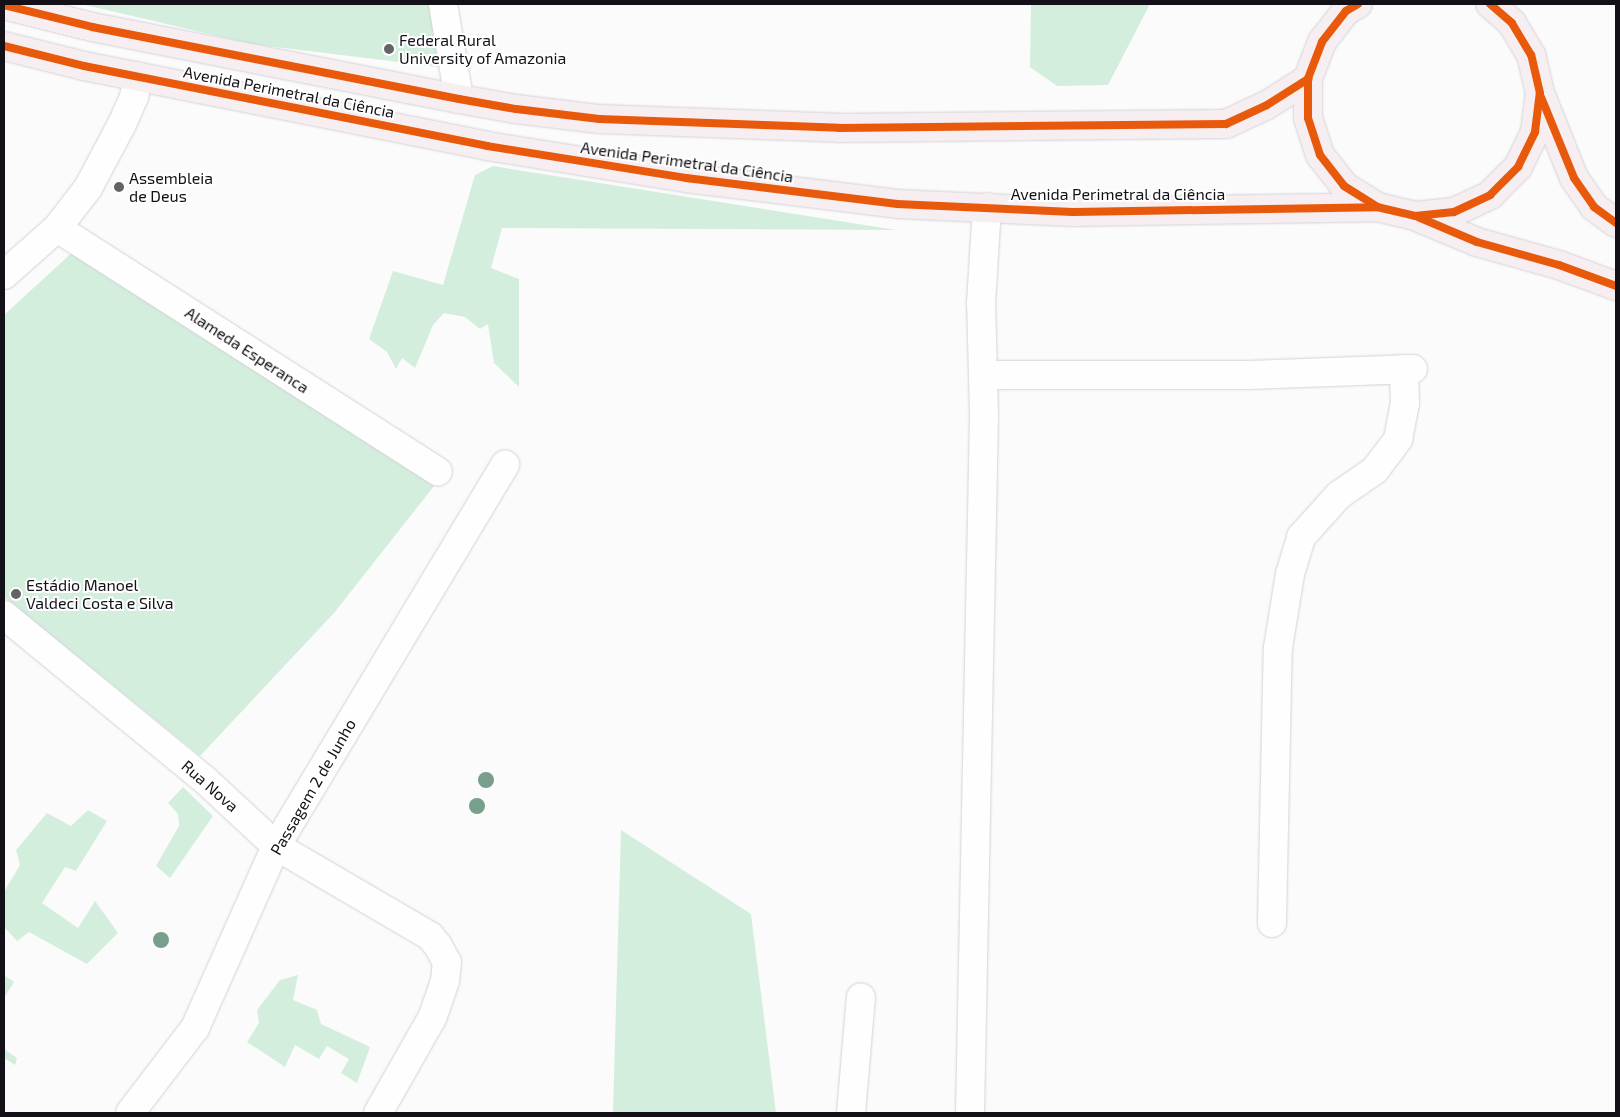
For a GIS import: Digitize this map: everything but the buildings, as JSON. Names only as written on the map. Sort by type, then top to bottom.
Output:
[{"type":"main road","points":[[1358,4],[1346,11],[1322,42],[1308,79],[1308,118],[1320,155],[1344,186],[1377,207],[1415,216],[1478,242],[1559,265],[1616,286]]},
{"type":"main road","points":[[1490,4],[1512,23],[1532,55],[1540,93],[1574,178],[1594,206],[1616,223]]},
{"type":"main road","name":"Avenida Perimetral da Ciência","points":[[4,5],[92,27],[516,110],[618,119],[839,128],[1135,128],[1226,124],[1267,105],[1308,79]]},
{"type":"main road","name":"Avenida Perimetral da Ciência","points":[[4,46],[138,76],[487,146],[686,178],[897,204],[1073,212],[1377,207]]},
{"type":"main road","points":[[1415,216],[1454,212],[1490,195],[1518,167],[1535,132],[1540,93]]},
{"type":"street","points":[[443,4],[459,99]]},
{"type":"street","points":[[4,275],[57,228],[93,180],[131,104],[138,76]]},
{"type":"street","points":[[970,1113],[983,375],[982,302],[987,208]]},
{"type":"street","name":"Alameda Esperanca","points":[[57,228],[438,472]]},
{"type":"street","points":[[983,375],[1249,375],[1408,369],[1405,403],[1398,439],[1375,470],[1339,494],[1301,537],[1290,574],[1278,648],[1272,923]]},
{"type":"street","name":"Passagem 2 de Junho","points":[[130,1113],[196,1028],[276,846],[505,465]]},
{"type":"street","name":"Rua Nova","points":[[4,615],[204,779],[276,846],[430,936],[447,962],[445,981],[432,1018],[378,1113]]},
{"type":"street","points":[[852,1113],[861,997]]},
{"type":"green space","name":"Federal Rural University of Amazonia","points":[[81,4],[443,4],[455,69],[252,44]]},
{"type":"green space","points":[[1031,4],[1150,4],[1108,85],[1057,86],[1030,67]]},
{"type":"green space","points":[[493,166],[896,230],[502,228],[491,268],[519,279],[519,387],[494,363],[488,324],[480,329],[465,317],[444,313],[433,325],[415,368],[402,358],[396,369],[387,352],[369,339],[393,271],[443,285],[475,175]]},
{"type":"green space","points":[[76,249],[438,481],[334,613],[200,756],[4,597],[4,315]]},
{"type":"green space","points":[[183,787],[213,816],[170,878],[156,866],[179,826],[178,814],[168,803]]},
{"type":"green space","points":[[88,810],[107,821],[76,871],[65,867],[42,903],[78,928],[95,901],[118,933],[87,964],[29,932],[17,941],[4,927],[4,892],[20,865],[16,850],[47,813],[71,826]]},
{"type":"green space","points":[[621,830],[751,914],[776,1113],[613,1113]]},
{"type":"green space","points":[[4,975],[14,982],[4,998]]},
{"type":"green space","points":[[298,975],[293,1000],[317,1010],[321,1024],[370,1047],[357,1083],[341,1073],[349,1059],[327,1046],[319,1059],[295,1045],[285,1067],[247,1042],[259,1023],[257,1010],[280,980]]},
{"type":"green space","points":[[4,1049],[17,1058],[15,1065],[4,1058]]},
{"type":"cycle path","points":[[1358,4],[1346,11],[1322,42],[1308,79],[1308,118],[1320,155],[1344,186],[1377,207],[1415,216],[1454,212],[1490,195],[1518,167],[1535,132],[1540,93],[1531,55],[1512,23],[1490,4]]},
{"type":"cycle path","points":[[4,5],[92,27],[459,99],[516,109],[599,119],[839,128],[1226,124],[1267,105],[1308,79]]},
{"type":"cycle path","points":[[4,46],[84,66],[487,146],[686,178],[897,204],[1073,212],[1377,207]]},
{"type":"cycle path","points":[[1541,97],[1574,178],[1594,207],[1616,223]]},
{"type":"cycle path","points":[[1418,217],[1477,242],[1559,265],[1616,286]]},
{"type":"place","name":"Federal Rural University of Amazonia","points":[[389,49]]},
{"type":"place","name":"Assembleia de Deus","points":[[119,187]]},
{"type":"place","name":"Estádio Manoel Valdeci Costa e Silva","points":[[16,594]]}]
